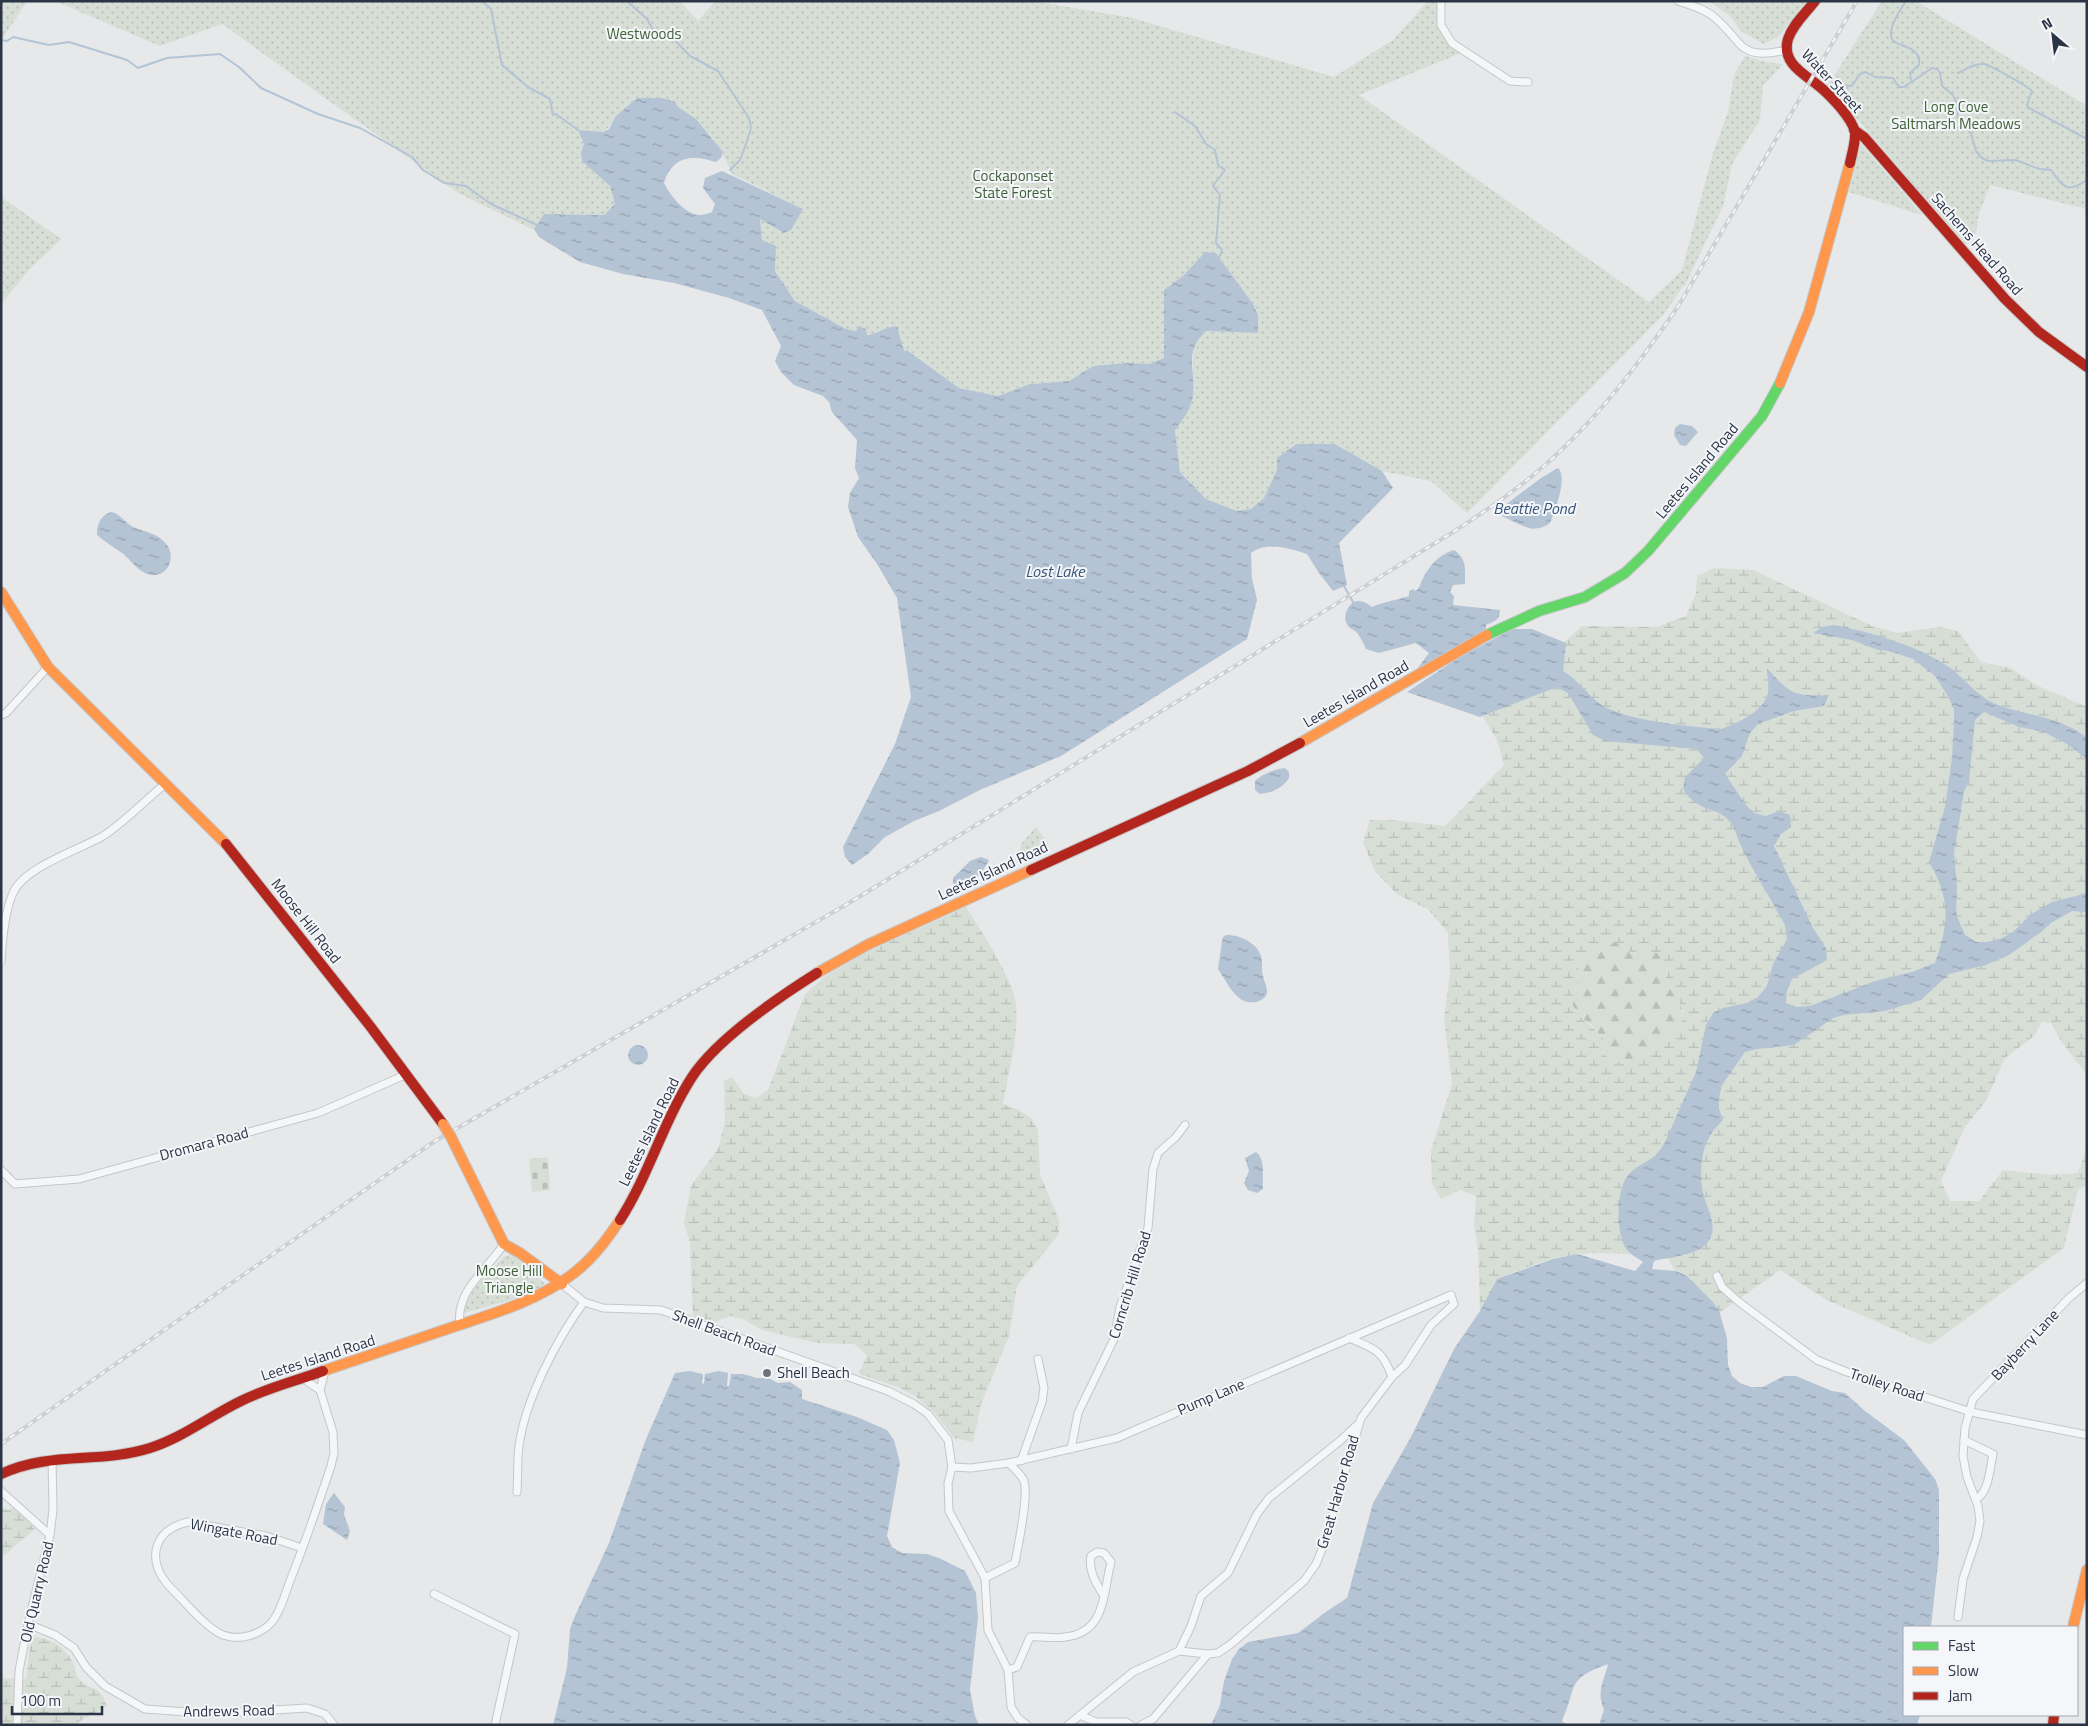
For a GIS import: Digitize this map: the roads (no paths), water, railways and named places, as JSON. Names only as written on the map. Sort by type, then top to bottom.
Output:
[{"type":"main road","name":"Water Street","points":[[1815,1],[1791,32],[1787,50],[1796,69],[1827,93],[1850,120],[1854,130]]},
{"type":"main road","name":"Sachems Head Road","points":[[1854,130],[1864,137],[1988,281],[2020,315],[2039,332],[2087,367]]},
{"type":"main road","name":"Leetes Island Road","points":[[1,1474],[29,1462],[112,1456],[147,1449],[172,1439],[243,1399],[532,1300],[562,1284],[593,1258],[617,1227],[629,1206],[678,1101],[698,1070],[729,1038],[803,981],[831,963],[859,949],[1248,771],[1310,738],[1499,628],[1539,611],[1585,597],[1614,581],[1637,562],[1748,435],[1769,406],[1801,332],[1816,286],[1854,145],[1854,130]]},
{"type":"main road","name":"Moose Hill Road","points":[[1,592],[48,667],[165,784],[196,812],[229,847],[370,1026],[451,1137],[504,1244]]},
{"type":"main road","points":[[504,1244],[520,1252],[562,1284]]},
{"type":"main road","points":[[2073,1626],[2087,1570]]},
{"type":"street","points":[[1441,1],[1441,25],[1452,43],[1510,81],[1528,82]]},
{"type":"street","points":[[1678,1],[1712,15],[1738,44],[1748,50],[1768,54],[1787,50]]},
{"type":"street","points":[[1,715],[6,713],[48,667]]},
{"type":"street","points":[[1,962],[13,892],[28,876],[56,859],[104,835],[165,784]]},
{"type":"street","name":"Dromara Road","points":[[1,1170],[15,1184],[79,1179],[318,1113],[405,1075]]},
{"type":"street","name":"Corncrib Hill Road","points":[[1071,1449],[1078,1413],[1114,1339],[1120,1307],[1148,1228],[1153,1169],[1158,1153],[1176,1137],[1185,1125]]},
{"type":"street","points":[[460,1325],[461,1306],[468,1290],[504,1244]]},
{"type":"street","name":"Trolley Road","points":[[1717,1276],[1722,1287],[1739,1302],[1817,1360],[1846,1372],[1970,1412],[2087,1434]]},
{"type":"street","name":"Bayberry Lane","points":[[1958,1617],[1963,1579],[1979,1529],[1980,1514],[1964,1463],[1966,1425],[1973,1399],[2069,1298],[2087,1283]]},
{"type":"street","name":"Shell Beach Road","points":[[562,1284],[584,1302],[603,1308],[661,1310],[888,1391],[914,1404],[928,1414],[944,1433],[950,1448],[952,1467],[948,1483],[949,1511],[985,1578]]},
{"type":"street","name":"Pump Lane","points":[[952,1467],[971,1468],[1021,1461],[1117,1438],[1451,1295],[1454,1304]]},
{"type":"street","points":[[517,1492],[519,1445],[531,1401],[545,1369],[574,1316],[584,1302]]},
{"type":"street","name":"Great Harbor Road","points":[[1179,1651],[1208,1654],[1218,1653],[1242,1636],[1304,1581],[1316,1564],[1324,1547],[1360,1418],[1392,1377],[1405,1365],[1431,1325],[1454,1304]]},
{"type":"street","points":[[1349,1338],[1376,1349],[1388,1366],[1392,1377]]},
{"type":"street","points":[[1021,1461],[1042,1402],[1044,1388],[1038,1359]]},
{"type":"street","points":[[305,1378],[308,1383],[320,1390],[325,1371]]},
{"type":"street","name":"Wingate Road","points":[[302,1548],[266,1536],[188,1522],[177,1524],[166,1531],[160,1539],[155,1556],[156,1564],[163,1579],[207,1624],[221,1634],[243,1637],[258,1633],[273,1620],[279,1610],[302,1548],[334,1453],[333,1432],[320,1390]]},
{"type":"street","points":[[1068,1725],[1133,1672],[1179,1651],[1192,1626],[1201,1596],[1228,1572],[1257,1514],[1269,1498],[1358,1424]]},
{"type":"street","points":[[1964,1440],[1993,1454],[1983,1494],[1976,1499]]},
{"type":"street","name":"Old Quarry Road","points":[[17,1725],[20,1671],[28,1624],[50,1535],[53,1510],[52,1459]]},
{"type":"street","points":[[1009,1463],[1024,1482],[1015,1563],[985,1578],[988,1630],[1008,1670],[1011,1707],[1018,1718],[1027,1725]]},
{"type":"street","points":[[1,1492],[50,1535]]},
{"type":"street","points":[[1008,1670],[1016,1667],[1030,1637],[1064,1638],[1084,1631],[1094,1623],[1101,1612],[1111,1562],[1104,1553],[1098,1552],[1091,1556],[1090,1564],[1096,1584],[1104,1596]]},
{"type":"street","points":[[434,1594],[515,1634],[495,1725]]},
{"type":"street","name":"Andrews Road","points":[[28,1624],[55,1635],[74,1648],[86,1668],[105,1686],[145,1709],[218,1713],[307,1708],[324,1714],[334,1725]]},
{"type":"street","name":"Great Harbor Road","points":[[1141,1725],[1152,1719],[1208,1654]]},
{"type":"street","points":[[1080,1715],[1096,1724],[1126,1722],[1131,1725]]},
{"type":"water","name":"Lost Lake","points":[[637,98],[662,98],[675,102],[678,107],[696,119],[723,152],[721,158],[716,162],[707,159],[691,158],[684,159],[672,167],[664,183],[674,198],[684,208],[689,212],[700,215],[712,212],[715,204],[703,188],[705,178],[722,171],[803,209],[791,230],[784,233],[760,219],[762,240],[776,246],[775,271],[795,301],[846,329],[856,331],[859,326],[866,329],[867,335],[897,326],[904,351],[907,350],[959,388],[998,396],[1030,384],[1069,381],[1093,366],[1127,363],[1150,364],[1164,358],[1164,290],[1184,275],[1205,252],[1216,253],[1253,304],[1258,315],[1258,333],[1206,331],[1199,339],[1192,361],[1193,385],[1191,405],[1175,430],[1180,472],[1206,499],[1237,511],[1251,509],[1264,498],[1277,470],[1277,458],[1296,444],[1335,444],[1382,471],[1393,488],[1339,543],[1347,585],[1333,591],[1307,554],[1271,546],[1257,549],[1251,553],[1252,579],[1257,600],[1247,639],[1061,756],[982,789],[939,811],[914,821],[885,837],[868,854],[852,865],[845,857],[843,847],[895,744],[911,697],[897,598],[858,537],[848,507],[850,493],[859,478],[855,468],[857,440],[832,412],[829,402],[823,396],[794,385],[781,372],[775,361],[781,346],[762,310],[729,298],[674,283],[623,274],[580,262],[539,237],[534,229],[544,214],[604,215],[615,204],[610,186],[582,161],[581,152],[584,144],[578,130],[603,132],[609,129],[616,116]]},
{"type":"water","points":[[1680,424],[1692,426],[1698,432],[1686,446],[1680,445],[1674,435],[1675,428]]},
{"type":"water","name":"Beattie Pond","points":[[1558,468],[1561,472],[1561,486],[1550,523],[1544,527],[1532,528],[1520,525],[1502,516],[1500,509],[1541,478]]},
{"type":"water","points":[[111,512],[117,514],[133,527],[155,535],[167,545],[171,557],[170,563],[163,572],[158,575],[145,573],[97,535],[97,527],[100,520]]},
{"type":"water","points":[[1454,550],[1463,561],[1465,584],[1453,585],[1450,592],[1454,596],[1453,605],[1500,610],[1498,618],[1486,625],[1486,629],[1417,669],[1429,653],[1416,643],[1379,653],[1366,649],[1357,633],[1349,627],[1346,621],[1346,613],[1351,604],[1361,601],[1372,607],[1409,596],[1409,591],[1413,589],[1416,591],[1420,586],[1431,565],[1443,555]]},
{"type":"water","points":[[1834,625],[1909,646],[1937,659],[1949,667],[1991,702],[2009,709],[2055,721],[2087,738],[2087,759],[2067,744],[2044,732],[2019,727],[1984,712],[1975,720],[1969,781],[1964,792],[1954,853],[1957,888],[1956,914],[1965,935],[1976,942],[1988,942],[2002,938],[2013,932],[2031,914],[2052,902],[2087,893],[2087,912],[2072,911],[2051,923],[2009,955],[1986,965],[1949,974],[1921,1000],[1885,1011],[1844,1015],[1833,1018],[1794,1045],[1745,1052],[1722,1085],[1719,1109],[1723,1120],[1710,1135],[1703,1155],[1701,1181],[1703,1195],[1711,1217],[1712,1232],[1710,1238],[1705,1245],[1694,1252],[1654,1261],[1652,1269],[1676,1271],[1687,1276],[1719,1310],[1727,1339],[1728,1365],[1732,1376],[1740,1383],[1751,1387],[1763,1387],[1784,1376],[1796,1376],[1832,1391],[1845,1393],[1865,1411],[1904,1440],[1935,1479],[1939,1490],[1939,1554],[1931,1626],[1903,1626],[1903,1716],[1920,1716],[1917,1725],[1599,1725],[1604,1710],[1601,1691],[1608,1664],[1585,1675],[1575,1685],[1562,1721],[1567,1725],[1211,1725],[1220,1705],[1224,1681],[1232,1659],[1239,1649],[1248,1642],[1298,1633],[1347,1598],[1373,1503],[1411,1437],[1454,1349],[1480,1311],[1497,1279],[1553,1259],[1577,1254],[1635,1271],[1643,1262],[1627,1250],[1620,1233],[1618,1210],[1622,1188],[1626,1179],[1631,1172],[1657,1154],[1665,1142],[1696,1072],[1706,1025],[1713,1013],[1723,1008],[1747,1003],[1758,997],[1767,986],[1773,964],[1787,939],[1785,925],[1747,858],[1731,823],[1726,817],[1695,803],[1683,789],[1685,777],[1704,758],[1697,749],[1605,741],[1593,735],[1568,693],[1557,687],[1480,717],[1407,692],[1457,659],[1512,629],[1532,629],[1566,643],[1563,671],[1600,704],[1610,710],[1640,718],[1708,728],[1721,729],[1727,727],[1748,717],[1764,702],[1768,689],[1767,668],[1782,684],[1794,692],[1808,695],[1829,695],[1824,706],[1794,711],[1758,724],[1750,733],[1742,756],[1725,774],[1746,805],[1754,813],[1766,816],[1779,811],[1790,815],[1791,827],[1781,834],[1774,846],[1813,928],[1826,948],[1827,960],[1792,979],[1787,991],[1786,1003],[1797,1007],[1810,1006],[1875,981],[1912,972],[1935,963],[1943,936],[1946,911],[1941,888],[1929,862],[1945,807],[1952,758],[1954,722],[1954,709],[1935,676],[1913,659],[1889,651],[1878,650],[1852,640],[1813,633],[1822,627]]},
{"type":"water","points":[[1285,768],[1289,772],[1289,778],[1280,787],[1260,794],[1255,790],[1255,781],[1258,778],[1277,769]]},
{"type":"water","points":[[981,857],[989,860],[974,881],[964,887],[953,886],[953,878],[970,861]]},
{"type":"water","points":[[1226,935],[1237,936],[1247,940],[1259,951],[1262,959],[1262,974],[1267,991],[1264,998],[1258,1002],[1245,1002],[1238,997],[1231,990],[1218,969],[1222,941]]},
{"type":"water","points":[[638,1045],[645,1048],[648,1055],[645,1062],[638,1065],[631,1062],[628,1055],[631,1048]]},
{"type":"water","points":[[1256,1152],[1261,1159],[1263,1169],[1263,1189],[1257,1193],[1248,1190],[1244,1183],[1249,1171],[1245,1158]]},
{"type":"water","points":[[689,1371],[703,1374],[702,1383],[704,1384],[705,1374],[719,1371],[728,1373],[727,1386],[729,1386],[731,1374],[768,1378],[778,1383],[790,1382],[802,1390],[802,1399],[857,1417],[887,1430],[894,1440],[900,1463],[887,1536],[892,1547],[902,1553],[927,1554],[965,1571],[976,1593],[978,1618],[970,1690],[975,1716],[979,1725],[553,1725],[567,1668],[570,1629],[609,1543],[646,1439],[675,1373]]},
{"type":"water","points":[[334,1493],[345,1507],[344,1515],[350,1531],[347,1540],[323,1524],[326,1504]]},
{"type":"waterway","points":[[482,1],[491,9],[502,65],[528,87],[550,99],[553,115],[556,114],[578,130]]},
{"type":"waterway","points":[[627,1],[647,19],[655,33],[669,34],[690,56],[718,71],[749,118],[751,128],[747,141],[740,160],[730,170]]},
{"type":"waterway","points":[[1906,1],[1897,15],[1891,33],[1895,42],[1911,49],[1919,57],[1919,65],[1910,73],[1911,80]]},
{"type":"waterway","points":[[1,40],[7,41],[13,37],[49,45],[69,42],[127,60],[138,68],[167,58],[220,54],[239,67],[261,88],[318,114],[360,128],[412,157],[423,170],[444,183],[466,186],[491,204],[537,225]]},
{"type":"waterway","points":[[1958,73],[1977,64],[1984,64],[1993,68],[2032,91],[2027,105],[2029,108],[2087,139]]},
{"type":"waterway","points":[[1843,85],[1852,86],[1860,74],[1866,72],[1875,77],[1893,78],[1899,87],[1904,87],[1932,68],[1937,69],[1940,73],[1942,86],[1952,94],[1956,101],[1958,117],[1971,134],[1976,151],[1982,158],[1988,161],[2016,160],[2039,169],[2051,170],[2066,187],[2075,187],[2087,180]]},
{"type":"waterway","points":[[1175,112],[1195,126],[1206,144],[1215,150],[1218,165],[1225,170],[1213,186],[1220,195],[1216,243],[1222,250],[1219,258]]},
{"type":"waterway","points":[[1344,586],[1353,602]]},
{"type":"railway","points":[[1,1444],[435,1141],[849,903],[1450,534],[1521,485],[1573,439],[1611,397],[1663,329],[1679,305],[1857,1]]},
{"type":"place","name":"Shell Beach","points":[[767,1373]]},
{"type":"park label","name":"Westwoods","points":[[644,34]]},
{"type":"park label","name":"Long Cove Saltmarsh Meadows","points":[[1956,116]]},
{"type":"park label","name":"Cockaponset State Forest","points":[[1013,184]]},
{"type":"park label","name":"Moose Hill Triangle","points":[[509,1280]]}]
